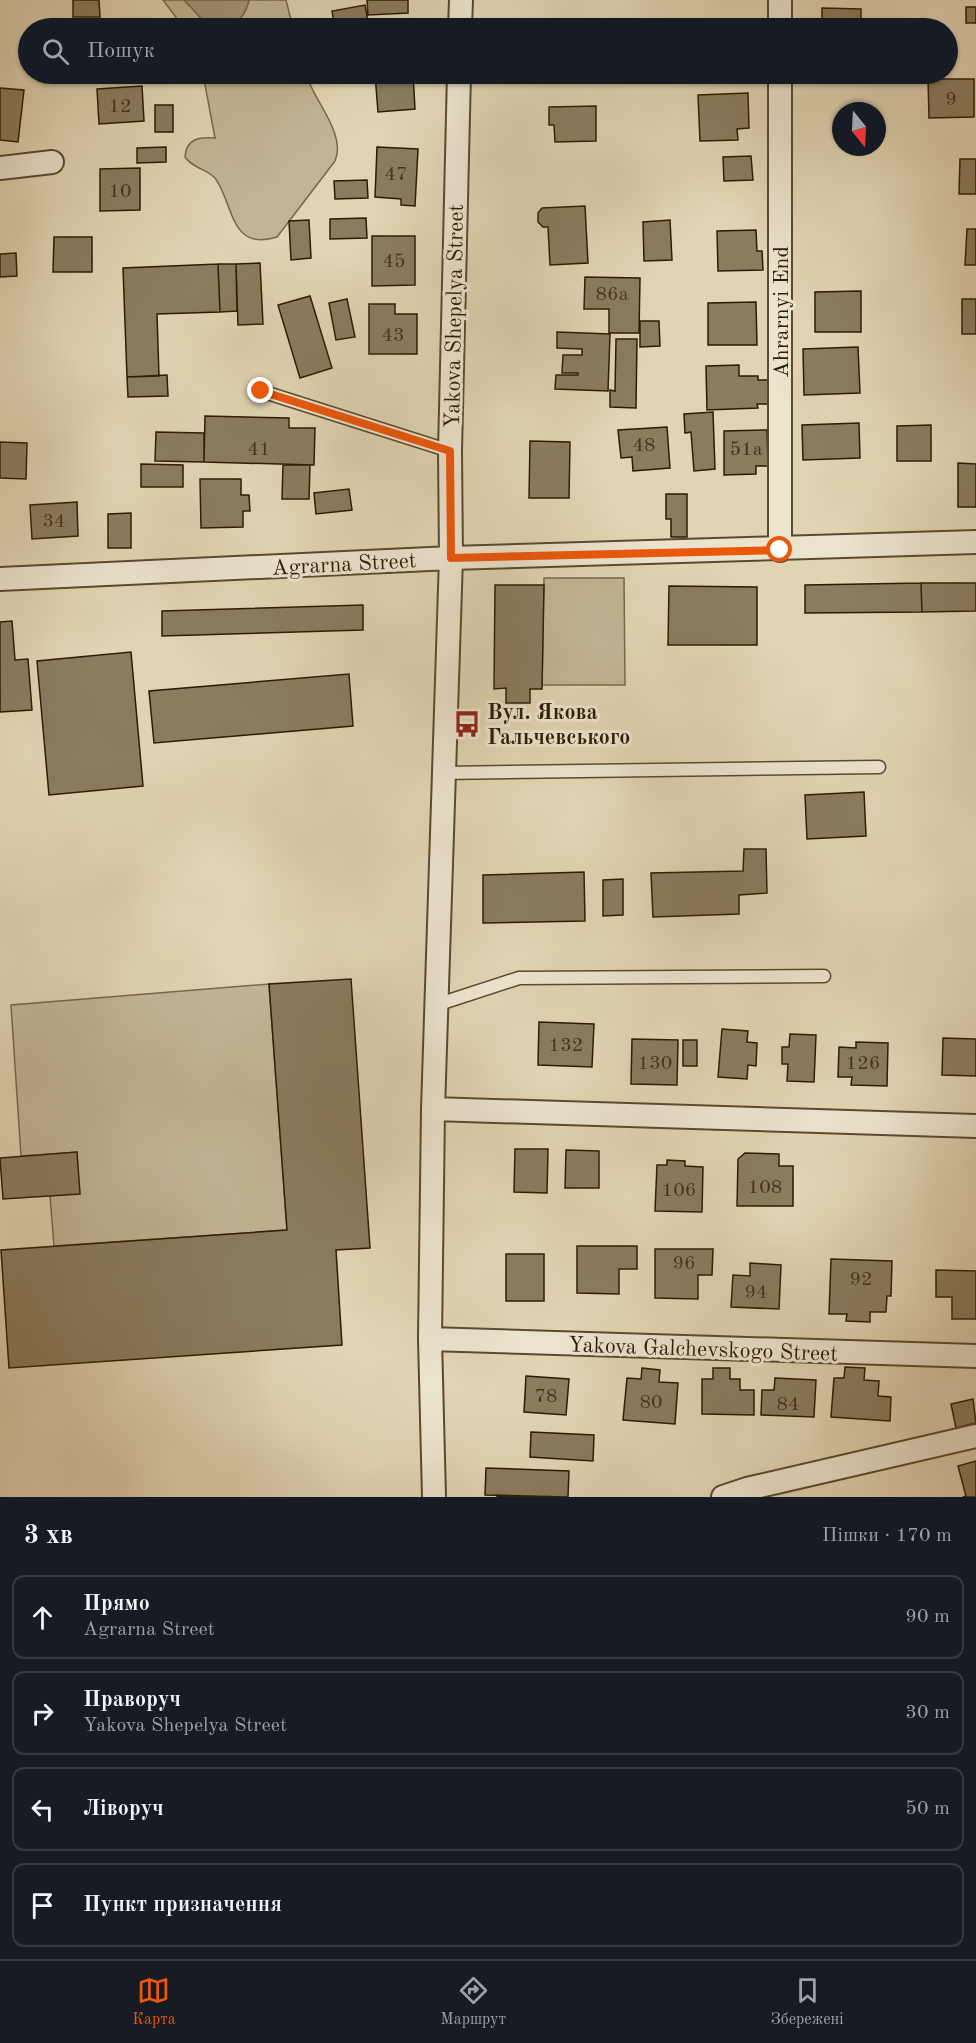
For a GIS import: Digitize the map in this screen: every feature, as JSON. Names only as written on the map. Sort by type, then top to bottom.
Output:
[{"type":"street","points":[[460,18],[461,0]]},
{"type":"street","points":[[780,0],[780,18]]},
{"type":"street","name":"Yakova Shepelya Street","points":[[434,1497],[430,1339],[433,1109],[451,558],[450,451],[459,84]]},
{"type":"street","name":"Ahrarnyi End","points":[[780,84],[780,550]]},
{"type":"street","points":[[0,168],[52,162]]},
{"type":"street","name":"Agrarna Street","points":[[0,579],[451,558],[976,543]]},
{"type":"street","points":[[433,1109],[976,1126]]},
{"type":"street","name":"Yakova Galchevskogo Street","points":[[430,1339],[976,1356]]},
{"type":"street","points":[[723,1497],[747,1489],[976,1436]]},
{"type":"lane","points":[[261,391],[450,451]]},
{"type":"lane","points":[[443,773],[879,767]]},
{"type":"lane","points":[[436,1005],[519,978],[824,976]]},
{"type":"shaded area","points":[[163,0],[286,0],[290,18],[176,18]]},
{"type":"shaded area","points":[[184,0],[249,0],[240,18],[201,18]]},
{"type":"shaded area","points":[[205,84],[310,84],[333,128],[337,140],[337,151],[335,161],[277,237],[261,240],[250,238],[241,232],[215,178],[185,157],[191,142],[204,138],[215,138]]},
{"type":"shaded area","points":[[544,578],[624,578],[625,685],[542,685]]},
{"type":"shaded area","points":[[269,984],[287,1230],[54,1246],[50,1196],[77,1152],[21,1156],[11,1005]]},
{"type":"building","points":[[73,0],[99,0],[100,17],[73,17]]},
{"type":"building","points":[[367,0],[408,0],[408,13],[368,15]]},
{"type":"building","points":[[365,5],[367,18],[333,18],[332,11]]},
{"type":"building","points":[[966,7],[976,7],[976,23],[966,23]]},
{"type":"building","points":[[822,8],[861,9],[861,18],[822,18]]},
{"type":"building","points":[[958,79],[974,79],[974,117],[929,118],[928,84],[958,84]]},
{"type":"building","points":[[376,84],[414,84],[415,109],[378,112]]},
{"type":"building","points":[[142,86],[144,121],[99,124],[97,89]]},
{"type":"building","points":[[0,88],[24,90],[18,142],[0,140]]},
{"type":"building","points":[[748,93],[749,128],[737,129],[738,140],[700,141],[698,95]]},
{"type":"building","points":[[155,105],[173,105],[173,132],[155,132]]},
{"type":"building","points":[[596,106],[596,141],[555,142],[554,125],[549,125],[549,107]]},
{"type":"building","points":[[166,147],[166,162],[137,163],[137,148]]},
{"type":"building","points":[[377,147],[418,149],[415,206],[401,205],[401,199],[375,197]]},
{"type":"building","points":[[751,156],[753,180],[724,181],[723,157]]},
{"type":"building","points":[[960,159],[976,159],[976,194],[959,194]]},
{"type":"building","points":[[140,168],[140,210],[100,211],[100,169]]},
{"type":"building","points":[[367,180],[368,198],[335,199],[334,181]]},
{"type":"building","points":[[585,206],[588,263],[550,265],[548,227],[543,227],[538,222],[538,213],[542,208]]},
{"type":"building","points":[[366,218],[367,238],[330,239],[330,219]]},
{"type":"building","points":[[309,220],[311,258],[291,260],[289,221]]},
{"type":"building","points":[[670,220],[672,260],[644,261],[643,222]]},
{"type":"building","points":[[967,229],[976,229],[976,265],[965,265]]},
{"type":"building","points":[[756,230],[757,251],[762,251],[763,270],[718,271],[717,231]]},
{"type":"building","points":[[372,236],[415,236],[415,285],[372,286]]},
{"type":"building","points":[[54,237],[92,237],[92,272],[53,272]]},
{"type":"building","points":[[16,253],[17,276],[0,277],[0,254]]},
{"type":"building","points":[[260,263],[263,324],[238,325],[236,264]]},
{"type":"building","points":[[218,264],[236,264],[237,311],[220,312]]},
{"type":"building","points":[[218,264],[220,312],[157,314],[159,376],[127,377],[123,268]]},
{"type":"building","points":[[585,277],[640,278],[639,333],[609,333],[609,309],[584,309]]},
{"type":"building","points":[[861,291],[861,332],[815,332],[815,292]]},
{"type":"building","points":[[310,296],[332,368],[300,378],[278,305]]},
{"type":"building","points":[[347,299],[355,337],[336,340],[329,303]]},
{"type":"building","points":[[962,299],[976,299],[976,334],[962,334]]},
{"type":"building","points":[[756,302],[757,345],[708,345],[708,303]]},
{"type":"building","points":[[369,304],[395,304],[395,314],[417,314],[417,354],[369,354]]},
{"type":"building","points":[[640,321],[659,321],[660,346],[640,347]]},
{"type":"building","points":[[557,332],[610,334],[608,391],[555,389],[556,375],[578,375],[578,373],[562,373],[563,355],[582,355],[582,349],[557,348]]},
{"type":"building","points":[[616,339],[637,339],[636,408],[610,407],[610,390],[615,391]]},
{"type":"building","points":[[858,347],[860,393],[804,395],[803,349]]},
{"type":"building","points":[[739,365],[739,376],[758,376],[758,380],[769,380],[770,404],[757,404],[758,408],[707,410],[706,366]]},
{"type":"building","points":[[167,375],[168,396],[128,397],[127,377]]},
{"type":"building","points":[[713,412],[715,469],[694,471],[691,432],[685,433],[684,414]]},
{"type":"building","points":[[205,416],[289,418],[289,428],[315,428],[314,465],[204,462]]},
{"type":"building","points":[[859,423],[860,458],[803,460],[802,425]]},
{"type":"building","points":[[931,425],[931,461],[897,461],[897,426]]},
{"type":"building","points":[[667,427],[670,468],[633,471],[632,457],[621,458],[618,430]]},
{"type":"building","points":[[767,430],[768,466],[756,466],[756,474],[724,475],[724,431]]},
{"type":"building","points":[[156,432],[204,433],[204,462],[155,461]]},
{"type":"building","points":[[530,441],[570,442],[569,498],[529,498]]},
{"type":"building","points":[[0,442],[27,443],[26,479],[0,478]]},
{"type":"building","points":[[958,463],[976,464],[976,507],[958,507]]},
{"type":"building","points":[[141,464],[183,465],[183,487],[141,487]]},
{"type":"building","points":[[283,465],[310,465],[309,499],[282,499]]},
{"type":"building","points":[[200,479],[241,479],[241,495],[249,495],[250,511],[243,511],[243,527],[201,528]]},
{"type":"building","points":[[349,489],[352,510],[316,514],[314,493]]},
{"type":"building","points":[[666,494],[687,494],[687,537],[671,537],[671,519],[666,519]]},
{"type":"building","points":[[77,502],[78,536],[32,539],[30,505]]},
{"type":"building","points":[[131,513],[131,548],[108,548],[108,514]]},
{"type":"building","points":[[921,583],[976,583],[976,611],[922,612]]},
{"type":"building","points":[[921,583],[922,612],[805,613],[805,585]]},
{"type":"building","points":[[495,585],[544,585],[542,689],[530,689],[530,703],[506,703],[506,688],[494,689]]},
{"type":"building","points":[[669,586],[757,587],[757,645],[668,645]]},
{"type":"building","points":[[363,605],[363,630],[162,636],[162,611]]},
{"type":"building","points":[[12,621],[15,660],[28,659],[32,710],[0,712],[0,622]]},
{"type":"building","points":[[131,652],[143,786],[49,795],[37,661]]},
{"type":"building","points":[[349,674],[353,726],[154,743],[149,691]]},
{"type":"building","points":[[864,792],[866,836],[807,839],[805,795]]},
{"type":"building","points":[[744,849],[766,849],[767,893],[739,895],[739,914],[653,917],[651,873],[743,871]]},
{"type":"building","points":[[584,872],[585,921],[483,923],[483,875]]},
{"type":"building","points":[[623,879],[623,915],[603,916],[603,880]]},
{"type":"building","points":[[351,979],[370,1248],[336,1250],[342,1345],[9,1368],[1,1250],[287,1230],[269,984]]},
{"type":"building","points":[[539,1022],[594,1024],[592,1067],[538,1065]]},
{"type":"building","points":[[722,1029],[748,1031],[747,1042],[757,1043],[756,1066],[748,1065],[747,1079],[718,1077]]},
{"type":"building","points":[[790,1034],[816,1035],[814,1082],[787,1081],[788,1064],[782,1064],[782,1047],[789,1047]]},
{"type":"building","points":[[943,1038],[976,1039],[976,1076],[942,1075]]},
{"type":"building","points":[[632,1039],[678,1040],[677,1085],[631,1084]]},
{"type":"building","points":[[683,1040],[697,1040],[697,1066],[683,1066]]},
{"type":"building","points":[[856,1042],[888,1043],[887,1086],[851,1085],[852,1077],[838,1077],[839,1047],[856,1048]]},
{"type":"building","points":[[515,1149],[548,1149],[547,1193],[514,1192]]},
{"type":"building","points":[[566,1150],[599,1151],[599,1188],[565,1188]]},
{"type":"building","points":[[77,1152],[80,1194],[3,1199],[0,1158]]},
{"type":"building","points":[[745,1153],[779,1154],[779,1166],[793,1166],[793,1206],[737,1206],[738,1159]]},
{"type":"building","points":[[667,1160],[685,1161],[685,1166],[703,1167],[702,1212],[655,1211],[657,1165],[667,1165]]},
{"type":"building","points":[[577,1246],[637,1246],[637,1269],[619,1269],[619,1294],[577,1293]]},
{"type":"building","points":[[655,1249],[713,1249],[712,1275],[698,1275],[698,1299],[655,1298]]},
{"type":"building","points":[[506,1254],[544,1254],[544,1301],[506,1301]]},
{"type":"building","points":[[831,1259],[892,1261],[891,1296],[887,1296],[886,1312],[870,1312],[870,1322],[846,1321],[847,1314],[829,1314]]},
{"type":"building","points":[[750,1263],[781,1265],[779,1309],[731,1307],[733,1275],[750,1276]]},
{"type":"building","points":[[936,1270],[976,1271],[976,1319],[952,1319],[952,1297],[936,1297]]},
{"type":"building","points":[[845,1367],[865,1368],[864,1380],[879,1381],[878,1396],[891,1397],[890,1421],[831,1417],[834,1378],[844,1378]]},
{"type":"building","points":[[642,1368],[660,1370],[659,1382],[678,1383],[675,1424],[623,1420],[627,1378],[641,1379]]},
{"type":"building","points":[[713,1368],[730,1368],[730,1379],[740,1379],[740,1390],[754,1390],[754,1415],[702,1414],[702,1379],[713,1379]]},
{"type":"building","points":[[526,1376],[569,1379],[566,1415],[524,1412]]},
{"type":"building","points":[[775,1378],[816,1380],[814,1417],[761,1415],[762,1390],[774,1390]]},
{"type":"building","points":[[973,1399],[976,1423],[956,1428],[951,1404]]},
{"type":"building","points":[[531,1432],[594,1435],[593,1461],[530,1457]]},
{"type":"building","points":[[976,1461],[976,1497],[963,1497],[966,1496],[958,1466]]},
{"type":"building","points":[[486,1468],[569,1471],[568,1497],[485,1495]]},
{"type":"building","points":[[497,1495],[549,1497],[497,1497]]},
{"type":"place","name":"Вул. Якова Гальчевського","points":[[467,724]]},
{"type":"route","points":[[261,391],[450,451],[451,558],[780,550]]}]
